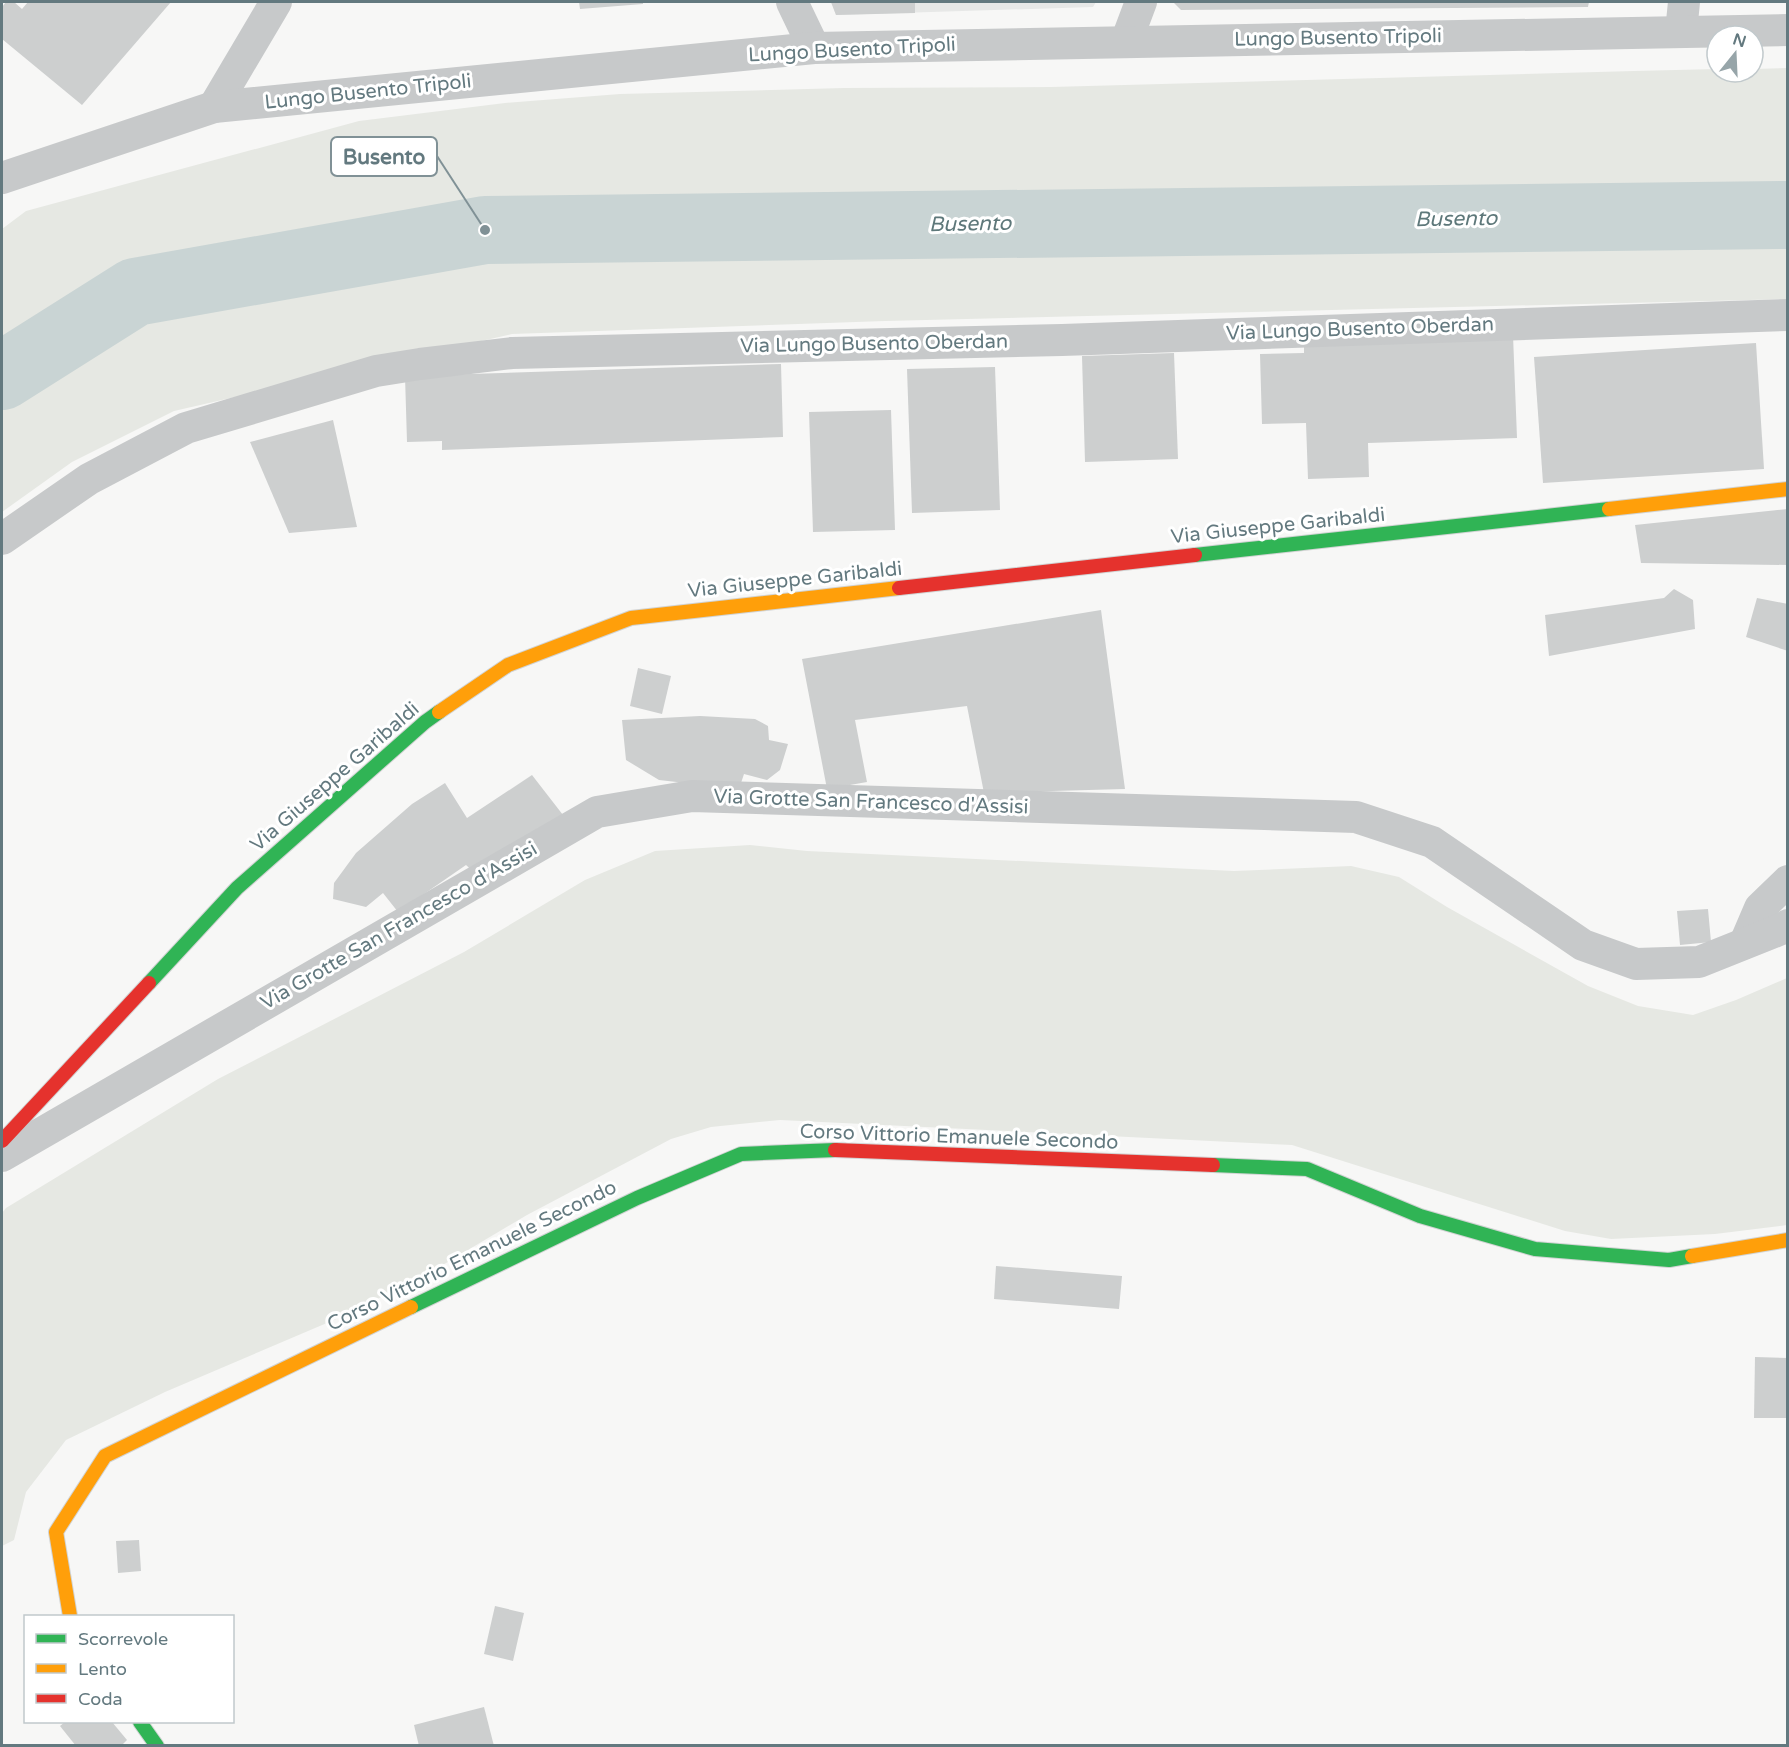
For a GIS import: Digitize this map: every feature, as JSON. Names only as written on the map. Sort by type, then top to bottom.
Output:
[{"type":"street","points":[[214,107],[276,2]]},
{"type":"street","points":[[792,2],[814,48]]},
{"type":"street","points":[[1126,42],[1141,2]]},
{"type":"street","name":"Lungo Busento Tripoli","points":[[2,178],[214,107],[814,48],[1126,42],[1682,17],[1788,30]]},
{"type":"street","name":"Via Lungo Busento Oberdan","points":[[2,539],[89,479],[186,428],[376,371],[432,363],[512,353],[1062,340],[1788,315]]},
{"type":"street","name":"Via Giuseppe Garibaldi","points":[[2,1141],[237,888],[425,722],[508,665],[631,618],[1788,489]]},
{"type":"street","name":"Via Grotte San Francesco d'Assisi","points":[[2,1156],[597,812],[692,796],[1356,817],[1432,842],[1583,945],[1636,964],[1700,962],[1788,925]]},
{"type":"street","points":[[1745,943],[1760,908],[1788,881]]},
{"type":"street","name":"Corso Vittorio Emanuele Secondo","points":[[70,1615],[56,1532],[105,1456],[637,1198],[741,1154],[819,1149],[1307,1169],[1420,1216],[1535,1249],[1669,1260],[1788,1240]]},
{"type":"street","points":[[141,1723],[157,1746]]},
{"type":"shaded area","points":[[831,2],[1096,2],[1093,7],[836,15]]},
{"type":"shaded area","points":[[1787,68],[1787,299],[885,321],[512,334],[174,411],[72,462],[2,512],[2,229],[26,211],[359,121],[505,103],[620,94],[844,88],[1051,87],[1705,69],[1705,84],[1765,84],[1765,69]]},
{"type":"shaded area","points":[[750,845],[807,851],[1234,871],[1351,866],[1399,877],[1447,907],[1588,986],[1638,1006],[1693,1015],[1787,978],[1787,1225],[1715,1234],[1611,1239],[1565,1231],[1292,1145],[780,1120],[711,1127],[671,1139],[527,1215],[436,1269],[348,1314],[165,1392],[66,1440],[26,1492],[14,1540],[2,1546],[2,1213],[6,1208],[218,1079],[464,952],[585,880],[655,851]]},
{"type":"building","points":[[6,2],[14,2],[22,9],[28,2],[171,2],[82,105],[2,39],[2,7]]},
{"type":"building","points":[[579,2],[643,2],[643,4],[580,9]]},
{"type":"building","points":[[831,2],[915,2],[915,13],[836,15]]},
{"type":"building","points":[[1173,2],[1589,2],[1588,7],[1181,10]]},
{"type":"building","points":[[1513,335],[1517,438],[1368,443],[1369,477],[1308,479],[1306,423],[1262,424],[1260,354],[1304,353],[1304,341]]},
{"type":"building","points":[[1756,343],[1764,469],[1543,483],[1534,357]]},
{"type":"building","points":[[1174,353],[1178,459],[1085,462],[1082,356]]},
{"type":"building","points":[[781,364],[783,437],[442,450],[442,441],[407,442],[405,376]]},
{"type":"building","points":[[995,367],[1000,510],[912,513],[907,369]]},
{"type":"building","points":[[891,410],[895,530],[813,532],[809,412]]},
{"type":"building","points":[[333,420],[357,527],[289,533],[250,442]]},
{"type":"building","points":[[1788,509],[1788,565],[1641,563],[1635,525]]},
{"type":"building","points":[[1674,589],[1693,600],[1695,629],[1549,656],[1545,615],[1664,598]]},
{"type":"building","points":[[1757,598],[1788,604],[1788,651],[1746,637]]},
{"type":"building","points":[[1101,610],[1125,789],[984,793],[967,706],[855,720],[867,782],[827,789],[802,659]]},
{"type":"building","points":[[638,668],[671,676],[662,714],[630,706]]},
{"type":"building","points":[[700,716],[755,719],[768,726],[769,740],[788,744],[780,770],[767,780],[744,774],[739,789],[659,780],[626,760],[622,720]]},
{"type":"building","points":[[532,775],[563,815],[477,875],[466,865],[398,912],[383,893],[366,907],[333,899],[334,883],[356,853],[412,804],[445,783],[467,818]]},
{"type":"building","points":[[1708,909],[1711,942],[1680,945],[1677,911]]},
{"type":"building","points":[[996,1266],[1122,1276],[1119,1309],[994,1299]]},
{"type":"building","points":[[1755,1357],[1788,1358],[1788,1418],[1754,1418]]},
{"type":"building","points":[[139,1540],[141,1571],[118,1573],[116,1541]]},
{"type":"building","points":[[495,1606],[524,1613],[513,1661],[484,1654]]},
{"type":"building","points":[[484,1707],[494,1746],[419,1746],[414,1725]]},
{"type":"building","points":[[64,1723],[113,1723],[127,1740],[121,1746],[76,1746],[60,1726]]},
{"type":"waterway","name":"Busento","points":[[2,376],[135,292],[485,230],[1788,215]]},
{"type":"traffic: fast","points":[[1195,555],[1609,509]]},
{"type":"traffic: fast","points":[[149,983],[237,888],[439,712]]},
{"type":"traffic: fast","points":[[411,1307],[637,1198],[741,1154],[835,1150]]},
{"type":"traffic: fast","points":[[1213,1165],[1307,1169],[1420,1216],[1535,1249],[1669,1260],[1692,1256]]},
{"type":"traffic: fast","points":[[141,1723],[157,1746]]},
{"type":"traffic: slow","points":[[1609,509],[1788,489]]},
{"type":"traffic: slow","points":[[439,712],[508,665],[631,618],[899,588]]},
{"type":"traffic: slow","points":[[1692,1256],[1788,1240]]},
{"type":"traffic: slow","points":[[70,1615],[56,1532],[105,1456],[411,1307]]},
{"type":"traffic: jam","points":[[899,588],[1195,555]]},
{"type":"traffic: jam","points":[[2,1141],[149,983]]},
{"type":"traffic: jam","points":[[835,1150],[1213,1165]]},
{"type":"place","name":"Busento","points":[[485,230]]}]
